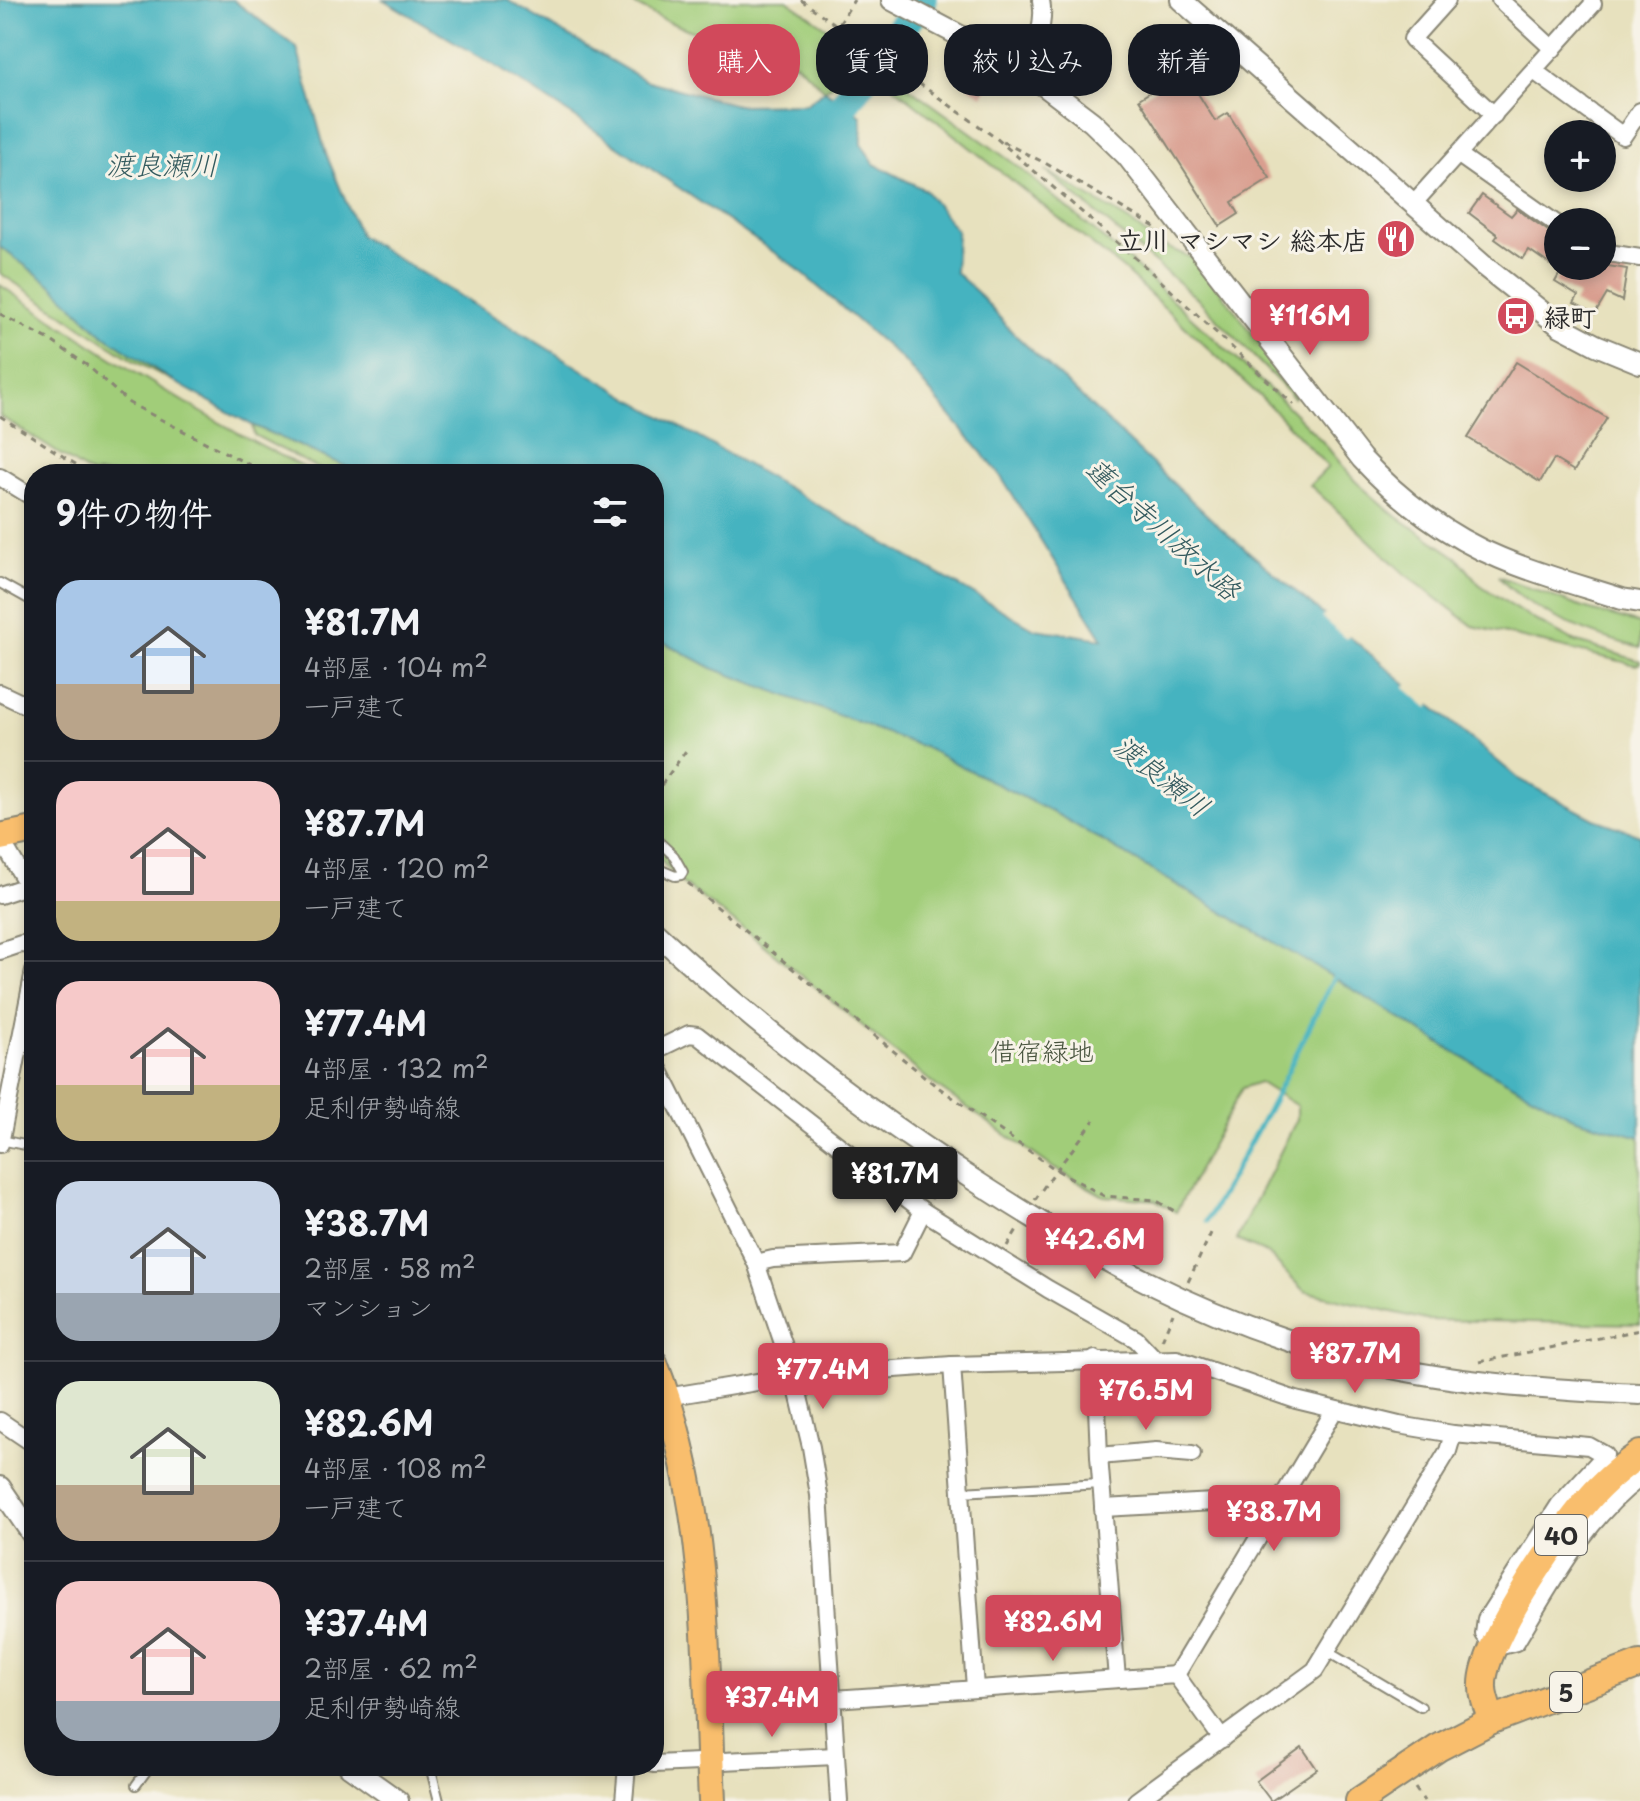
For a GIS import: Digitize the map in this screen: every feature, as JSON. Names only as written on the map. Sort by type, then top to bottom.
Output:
[{"type":"main road","points":[[0,837],[24,832]]},
{"type":"main road","points":[[664,1406],[683,1449],[693,1498],[705,1624],[712,1801]]},
{"type":"main road","name":"40","points":[[1492,1720],[1483,1684],[1488,1659],[1501,1632],[1569,1524],[1601,1486],[1640,1454]]},
{"type":"main road","name":"5","points":[[1359,1801],[1438,1748],[1492,1720],[1640,1664]]},
{"type":"street","points":[[892,0],[944,26]]},
{"type":"street","points":[[1041,0],[1042,24]]},
{"type":"street","points":[[1181,0],[1412,205],[1560,326],[1640,363]]},
{"type":"street","points":[[1447,0],[1412,39],[1494,115]]},
{"type":"street","points":[[1500,0],[1553,49]]},
{"type":"street","points":[[1412,205],[1593,4]]},
{"type":"street","points":[[1534,71],[1623,136],[1640,111]]},
{"type":"street","points":[[1058,96],[1092,122],[1127,156],[1362,459],[1384,483],[1435,521],[1500,558],[1622,599],[1640,602]]},
{"type":"street","points":[[1459,155],[1544,215]]},
{"type":"street","points":[[1616,254],[1640,258]]},
{"type":"street","points":[[0,477],[24,492]]},
{"type":"street","points":[[0,693],[24,704]]},
{"type":"street","points":[[0,844],[24,879]]},
{"type":"street","points":[[0,895],[24,892]]},
{"type":"street","points":[[664,940],[792,1051],[922,1147],[1067,1240],[1180,1300],[1248,1327],[1315,1348],[1428,1375],[1505,1386],[1640,1394]]},
{"type":"street","points":[[0,951],[24,944]]},
{"type":"street","points":[[0,1142],[24,1021]]},
{"type":"street","points":[[664,1046],[689,1034],[697,1035],[923,1211],[1048,1289],[1157,1351],[1235,1381],[1334,1411],[1453,1434],[1589,1446],[1605,1455],[1559,1505],[1486,1619],[1484,1634],[1494,1648],[1516,1642],[1589,1528],[1611,1502],[1640,1478]]},
{"type":"street","points":[[664,1079],[756,1263],[794,1376],[819,1495],[839,1801]]},
{"type":"street","points":[[756,1263],[773,1259],[902,1253],[923,1211]]},
{"type":"street","points":[[664,1396],[794,1376],[1095,1359],[1157,1351]]},
{"type":"street","points":[[1095,1359],[1099,1456],[1117,1679]]},
{"type":"street","points":[[952,1365],[975,1688]]},
{"type":"street","points":[[1176,1675],[1334,1411]]},
{"type":"street","points":[[0,1421],[24,1437]]},
{"type":"street","points":[[1136,1801],[1315,1670],[1448,1451],[1453,1434]]},
{"type":"street","points":[[1099,1456],[1156,1451],[1192,1454]]},
{"type":"street","points":[[0,1487],[24,1522]]},
{"type":"street","points":[[1103,1508],[1251,1500],[1276,1509]]},
{"type":"street","points":[[834,1699],[1176,1675]]},
{"type":"street","points":[[1176,1675],[1222,1739]]},
{"type":"street","points":[[664,1764],[836,1756]]},
{"type":"street","points":[[363,1776],[398,1801]]},
{"type":"street","points":[[624,1801],[626,1776]]},
{"type":"lane","points":[[0,583],[24,596]]},
{"type":"lane","points":[[664,847],[680,863],[683,872],[675,876],[664,871]]},
{"type":"lane","points":[[0,1142],[24,1146]]},
{"type":"lane","points":[[960,1492],[1101,1484]]},
{"type":"lane","points":[[1328,1652],[1421,1707]]},
{"type":"lane","points":[[136,1785],[143,1776]]},
{"type":"lane","points":[[433,1776],[439,1801]]},
{"type":"path","points":[[801,0],[837,24]]},
{"type":"path","points":[[839,24],[854,0]]},
{"type":"path","points":[[928,91],[996,138],[1149,270],[1298,409]]},
{"type":"path","points":[[996,138],[1165,233]]},
{"type":"path","points":[[0,314],[50,340],[88,366],[129,403],[248,464]]},
{"type":"path","points":[[0,416],[75,464]]},
{"type":"path","points":[[664,781],[688,748]]},
{"type":"path","points":[[681,875],[691,888],[935,1085],[1055,1169],[1104,1196],[1155,1200],[1176,1212]]},
{"type":"path","points":[[1031,1207],[1055,1169],[1072,1153],[1094,1120]]},
{"type":"path","points":[[1003,1252],[1021,1223]]},
{"type":"path","points":[[1184,1292],[1212,1231]]},
{"type":"path","points":[[1157,1351],[1175,1311]]},
{"type":"path","points":[[1476,1363],[1640,1330]]},
{"type":"path","points":[[1414,1787],[1424,1801]]},
{"type":"green space","points":[[626,0],[787,0],[822,24],[816,24],[816,82],[800,67],[800,24],[688,24],[688,29]]},
{"type":"green space","points":[[905,96],[921,96],[1016,165],[1130,261],[1280,399],[1323,442],[1355,481],[1393,514],[1458,558],[1479,584],[1522,613],[1571,640],[1640,663],[1636,665],[1473,626],[1405,574],[1310,485],[1328,467],[1268,404],[1123,269]]},
{"type":"green space","points":[[1045,170],[1128,220],[1159,244],[1197,260],[1298,394],[1294,398],[1199,300]]},
{"type":"green space","points":[[0,247],[53,286],[102,334],[173,381],[134,361],[0,273]]},
{"type":"green space","points":[[0,285],[155,385],[298,464],[75,464],[0,416]]},
{"type":"green space","points":[[252,425],[340,464],[310,464],[254,435]]},
{"type":"green space","points":[[1498,576],[1583,608],[1640,624],[1640,648],[1583,630],[1545,612]]},
{"type":"green space","name":"借宿緑地","points":[[664,642],[712,668],[926,748],[1060,816],[1464,1058],[1577,1119],[1640,1137],[1640,1324],[1426,1320],[1304,1291],[1267,1253],[1236,1240],[1297,1119],[1297,1106],[1259,1082],[1242,1088],[1176,1212],[1155,1200],[1104,1196],[1055,1169],[935,1085],[750,934],[678,880],[664,864]]},
{"type":"water","name":"渡良瀬川","points":[[0,0],[233,0],[297,48],[326,154],[360,236],[633,400],[1035,629],[1103,639],[998,472],[904,361],[794,266],[581,121],[384,0],[507,0],[644,80],[688,92],[688,96],[704,96],[737,105],[806,104],[817,96],[833,96],[861,116],[862,145],[874,164],[925,190],[957,231],[955,272],[1012,332],[1224,531],[1520,780],[1594,819],[1640,835],[1640,1137],[1577,1119],[1464,1058],[1060,816],[926,748],[712,668],[664,642],[664,464],[340,464],[252,425],[173,381],[102,334],[53,286],[0,247]]},
{"type":"pier","points":[[1327,612],[1351,633],[1346,639],[1322,618]]},
{"type":"pier","points":[[1409,682],[1433,702],[1428,708],[1404,687]]},
{"type":"building","points":[[1144,96],[1200,96],[1215,121],[1228,113],[1270,178],[1232,202],[1239,214],[1220,226],[1139,99]]},
{"type":"building","points":[[1482,195],[1511,216],[1517,209],[1544,228],[1544,260],[1529,250],[1523,259],[1495,239],[1498,235],[1469,213]]},
{"type":"building","points":[[1616,267],[1627,269],[1622,301],[1607,294],[1595,314],[1574,303],[1578,296],[1555,282],[1616,280]]},
{"type":"building","points":[[1516,362],[1607,418],[1574,471],[1554,459],[1540,482],[1468,438]]},
{"type":"building","points":[[1302,1747],[1317,1769],[1271,1801],[1256,1781]]},
{"type":"waterway","name":"蓮台寺川放水路","points":[[904,24],[922,0]]},
{"type":"waterway","name":"蓮台寺川放水路","points":[[825,137],[850,96]]},
{"type":"waterway","points":[[1207,1221],[1274,1099],[1336,973]]},
{"type":"place","name":"立川 マシマシ 総本店","points":[[1396,239]]},
{"type":"place","name":"緑町","points":[[1516,316]]}]
